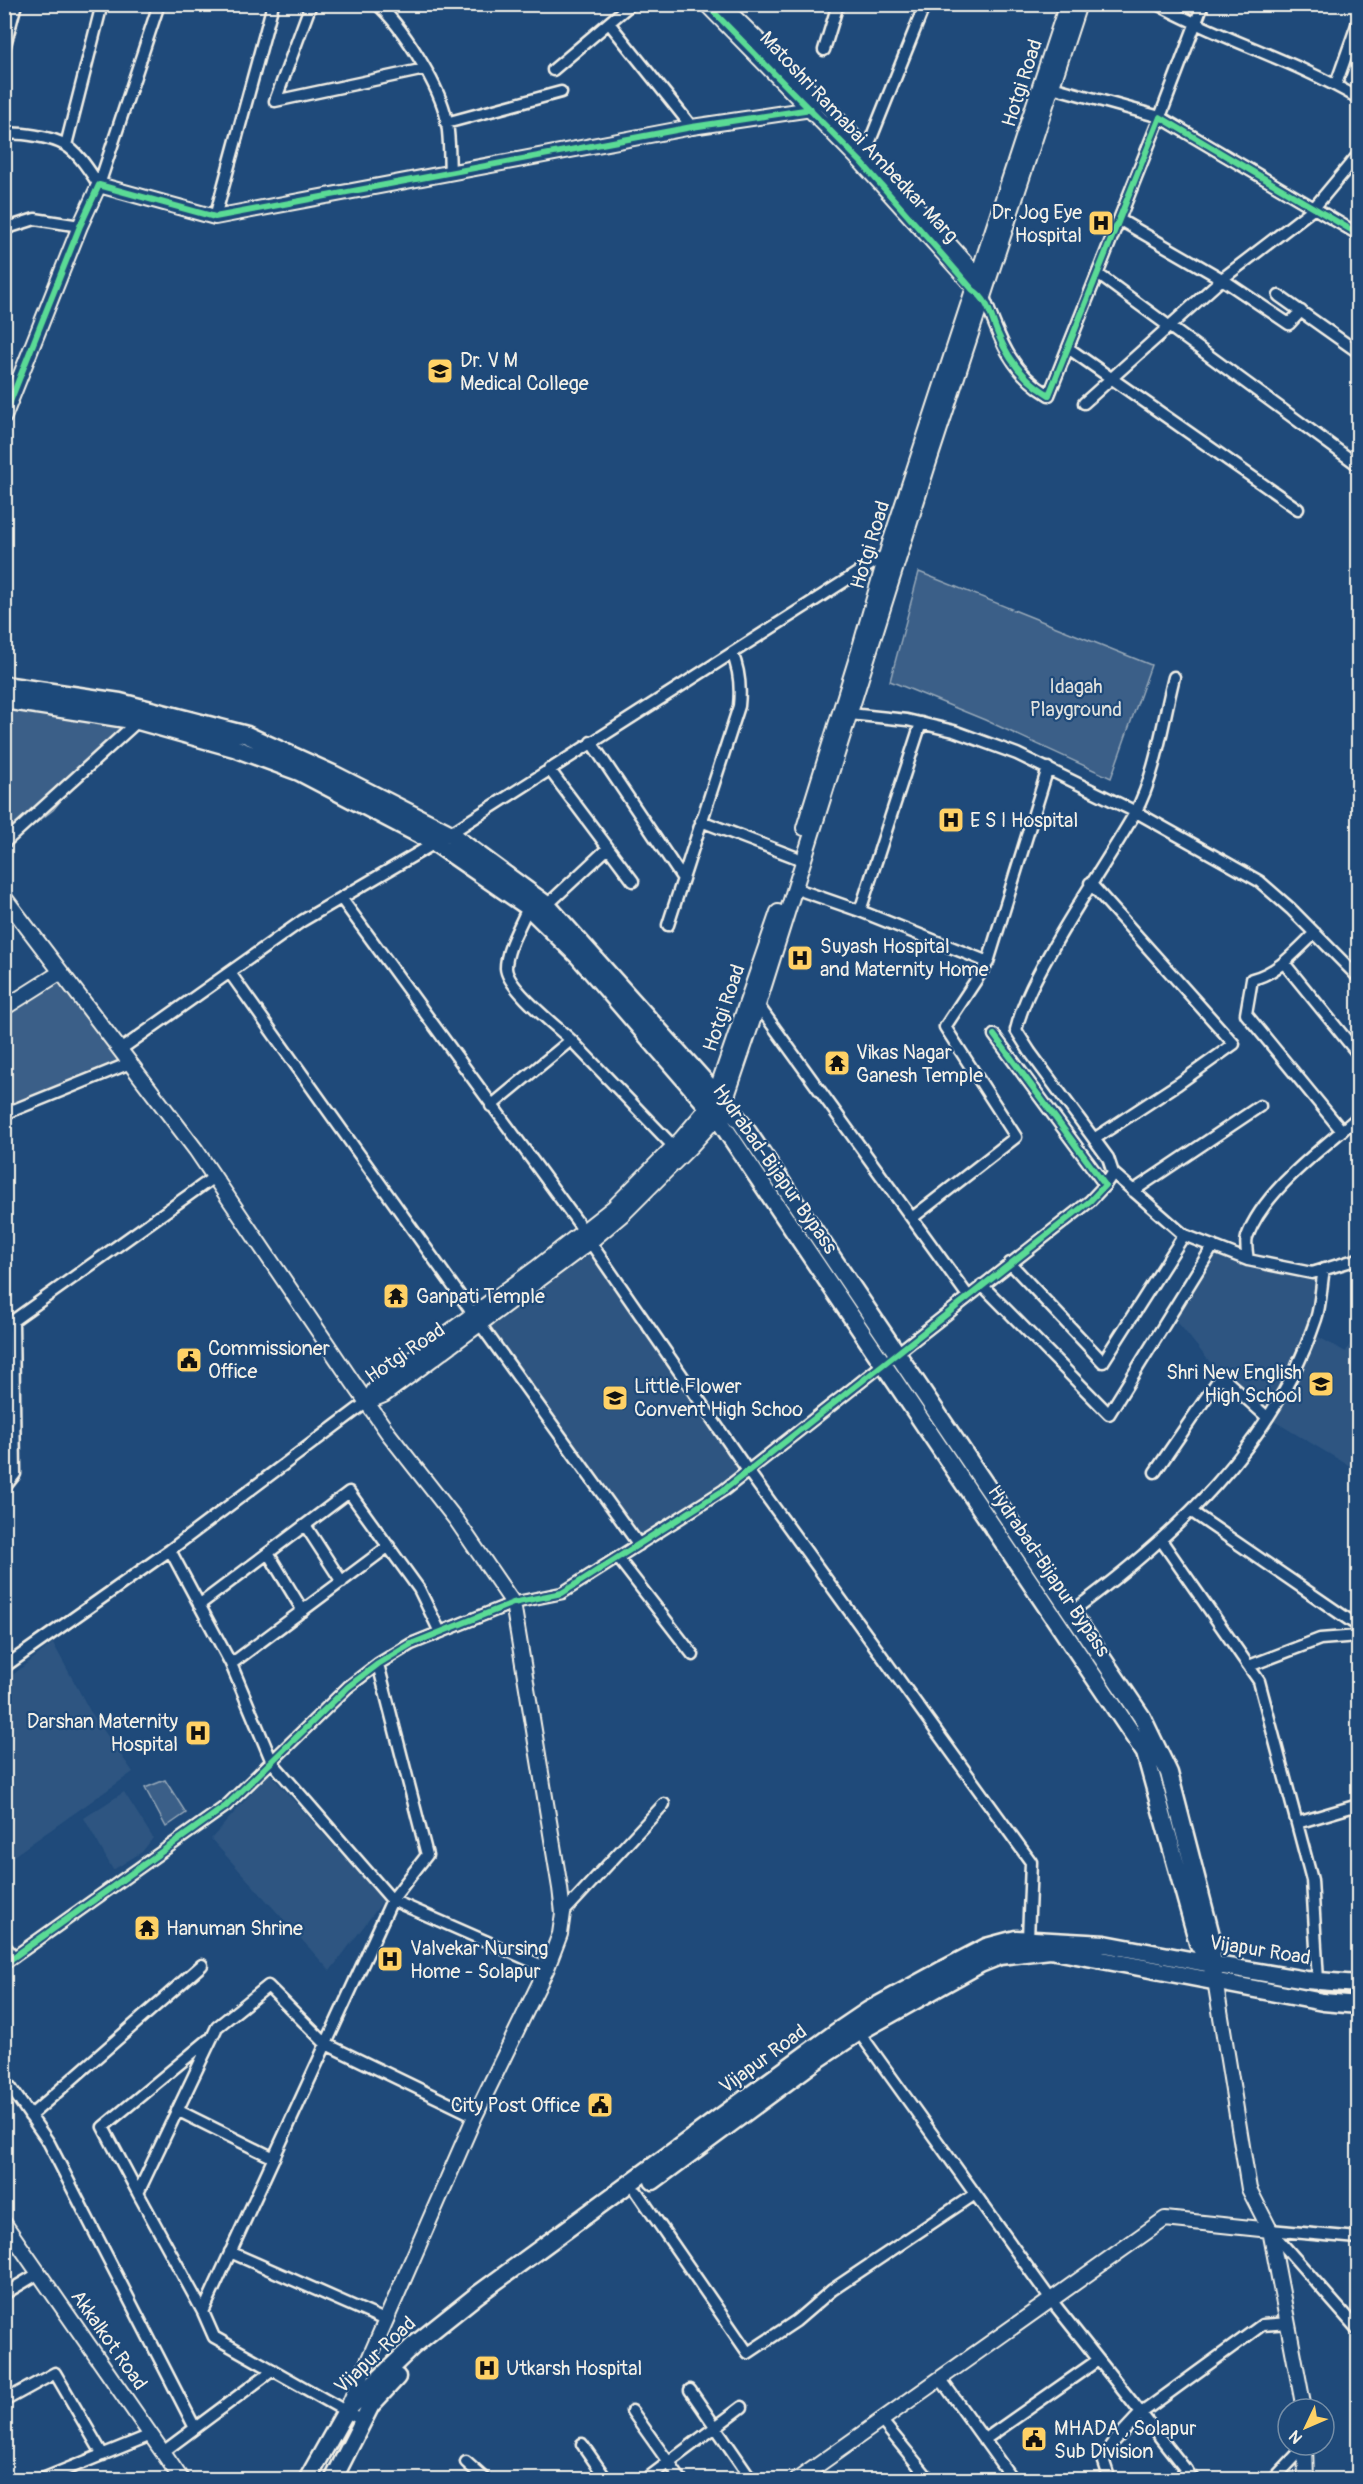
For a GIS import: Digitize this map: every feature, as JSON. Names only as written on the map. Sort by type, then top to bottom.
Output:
[{"type":"main road","name":"Matoshri Ramabai Ambedkar Marg","points":[[706,4],[811,109],[864,156],[981,287]]},
{"type":"main road","points":[[721,4],[830,111],[864,156]]},
{"type":"main road","name":"Hotgi Road","points":[[367,1402],[378,1384],[477,1319],[631,1206],[691,1146],[716,1104],[758,1005],[850,714],[1067,4]]},
{"type":"main road","name":"Hotgi Road","points":[[587,1237],[716,1104],[795,857],[887,554],[1053,87],[1079,4]]},
{"type":"main road","points":[[4,417],[80,226],[99,185],[215,217],[692,128],[811,109]]},
{"type":"main road","points":[[4,685],[120,702],[247,735],[333,774],[442,838],[547,905],[716,1104]]},
{"type":"main road","name":"Hydrabad-Bijapur Bypass","points":[[4,700],[138,721],[234,748],[299,772],[442,838],[528,907],[578,956],[716,1104],[890,1360],[1145,1753],[1198,1943],[1213,1972]]},
{"type":"main road","points":[[4,897],[214,1177],[367,1402],[457,1521],[513,1603],[561,1888],[563,1913],[560,1934],[548,1968],[475,2116],[346,2411]]},
{"type":"main road","points":[[4,1008],[61,972]]},
{"type":"main road","points":[[890,1360],[1142,1718],[1168,1773],[1213,1943],[1213,1972],[1249,2189],[1270,2230],[1302,2397]]},
{"type":"main road","name":"Vijapur Road","points":[[307,2480],[346,2411],[413,2346],[477,2295],[835,2033],[879,2004],[986,1947],[1016,1939],[1105,1944],[1323,2002],[1359,2005]]},
{"type":"main road","name":"Vijapur Road","points":[[333,2480],[378,2397],[418,2356],[485,2302],[805,2068],[859,2032],[980,1964],[1000,1956],[1050,1950],[1213,1972],[1359,1984]]},
{"type":"main road","points":[[807,2477],[880,2420],[1165,2220],[1270,2230]]},
{"type":"main road","name":"Akkalkot Road","points":[[4,2223],[182,2480]]},
{"type":"main road","points":[[1305,2457],[1306,2480]]},
{"type":"street","points":[[4,49],[16,4]]},
{"type":"street","points":[[66,145],[102,4]]},
{"type":"street","points":[[99,185],[159,4]]},
{"type":"street","points":[[215,217],[273,4]]},
{"type":"street","points":[[311,4],[275,101],[425,69]]},
{"type":"street","points":[[377,4],[392,17],[425,69],[445,113],[450,173]]},
{"type":"street","points":[[553,70],[631,4]]},
{"type":"street","points":[[824,50],[838,4]]},
{"type":"street","points":[[864,156],[925,4]]},
{"type":"street","points":[[1157,4],[1195,26],[1336,84],[1359,98]]},
{"type":"street","points":[[981,287],[999,337],[1013,363],[1031,385],[1049,395],[1099,275],[1203,4]]},
{"type":"street","points":[[1336,84],[1359,22]]},
{"type":"street","points":[[609,23],[692,128]]},
{"type":"street","points":[[1053,87],[1160,117],[1359,234]]},
{"type":"street","points":[[446,123],[561,92]]},
{"type":"street","points":[[4,134],[35,135],[66,145],[85,164],[99,185]]},
{"type":"street","points":[[1084,403],[1222,279],[1313,208],[1359,155]]},
{"type":"street","points":[[4,228],[35,219],[80,226]]},
{"type":"street","points":[[1120,220],[1222,279],[1288,324],[1301,311]]},
{"type":"street","points":[[1099,275],[1359,465]]},
{"type":"street","points":[[1279,296],[1359,352]]},
{"type":"street","points":[[1068,348],[1298,509]]},
{"type":"street","points":[[120,1050],[302,921],[442,838],[887,554]]},
{"type":"street","points":[[668,925],[739,706],[741,688],[738,666],[732,653]]},
{"type":"street","points":[[1174,677],[1148,782],[1136,812],[1090,883],[1035,979],[1020,1014],[1016,1030],[1108,1158],[1113,1173],[1184,1235],[1248,1260],[1312,1273],[1359,1258]]},
{"type":"street","points":[[850,714],[921,723],[954,731],[1017,754],[1136,812],[1258,881],[1359,977]]},
{"type":"street","points":[[4,843],[138,721]]},
{"type":"street","points":[[860,910],[921,723]]},
{"type":"street","points":[[591,742],[682,879]]},
{"type":"street","points":[[912,1218],[1016,1137],[945,1027],[988,962],[1048,768]]},
{"type":"street","points":[[549,769],[633,881]]},
{"type":"street","points":[[700,822],[795,857]]},
{"type":"street","points":[[547,905],[608,848]]},
{"type":"street","points":[[1090,883],[1234,1044],[1094,1139]]},
{"type":"street","points":[[794,888],[860,910],[988,962]]},
{"type":"street","points":[[341,898],[587,1237],[748,1471],[1031,1862],[1028,1939]]},
{"type":"street","points":[[528,907],[508,957],[506,970],[509,978],[519,992],[571,1040],[674,1146]]},
{"type":"street","points":[[1315,933],[1284,963],[1265,976],[1252,979],[1246,1014],[1342,1131]]},
{"type":"street","points":[[1284,963],[1359,1054]]},
{"type":"street","points":[[230,973],[639,1545]]},
{"type":"street","points":[[758,1005],[968,1296]]},
{"type":"street","points":[[994,1035],[1105,1185]]},
{"type":"street","points":[[490,1106],[571,1040]]},
{"type":"street","points":[[4,1114],[130,1063]]},
{"type":"street","points":[[1133,1191],[1260,1106]]},
{"type":"street","points":[[1248,1260],[1246,1238],[1262,1209],[1284,1184],[1359,1117]]},
{"type":"street","points":[[4,1964],[226,1806],[348,1687],[378,1664],[411,1644],[513,1603],[562,1593],[724,1490],[1090,1200],[1113,1173]]},
{"type":"street","points":[[4,1488],[15,1474],[9,1324],[214,1177]]},
{"type":"street","points":[[1010,1263],[1103,1362],[1184,1235]]},
{"type":"street","points":[[982,1285],[1109,1414],[1213,1246]]},
{"type":"street","points":[[1070,1613],[1129,1568],[1192,1512],[1233,1465],[1267,1417],[1298,1363],[1317,1317],[1324,1269]]},
{"type":"street","points":[[1155,1472],[1221,1376],[1267,1417]]},
{"type":"street","points":[[4,1667],[170,1550],[367,1402]]},
{"type":"street","points":[[199,1605],[349,1492],[419,1589],[440,1632]]},
{"type":"street","points":[[1192,1512],[1359,1626]]},
{"type":"street","points":[[304,1526],[342,1582]]},
{"type":"street","points":[[1161,1540],[1259,1681],[1312,1880],[1318,1981]]},
{"type":"street","points":[[231,1664],[389,1546]]},
{"type":"street","points":[[170,1550],[231,1664],[272,1762],[392,1900],[548,1968]]},
{"type":"street","points":[[268,1553],[303,1611]]},
{"type":"street","points":[[618,1558],[693,1656]]},
{"type":"street","points":[[1249,1666],[1320,1639],[1359,1636]]},
{"type":"street","points":[[203,2312],[392,1900],[427,1855],[378,1664]]},
{"type":"street","points":[[563,1913],[664,1803]]},
{"type":"street","points":[[1297,1823],[1359,1805]]},
{"type":"street","points":[[4,1945],[14,1957]]},
{"type":"street","points":[[30,2116],[202,1965]]},
{"type":"street","points":[[138,2193],[217,2027],[268,1986],[326,2044],[475,2116]]},
{"type":"street","points":[[859,2032],[1051,2300],[1194,2480]]},
{"type":"street","points":[[212,2037],[104,2127],[203,2312],[214,2337],[363,2421]]},
{"type":"street","points":[[4,2078],[49,2143],[195,2428]]},
{"type":"street","points":[[177,2110],[274,2158]]},
{"type":"street","points":[[637,2192],[748,2353],[796,2321],[832,2290],[975,2194]]},
{"type":"street","points":[[1270,2230],[1359,2238]]},
{"type":"street","points":[[1270,2230],[1359,2330]]},
{"type":"street","points":[[230,2252],[387,2320]]},
{"type":"street","points":[[4,2294],[39,2273]]},
{"type":"street","points":[[1110,2480],[1104,2462],[1111,2445],[1140,2414],[1262,2325],[1288,2323]]},
{"type":"street","points":[[984,2440],[1098,2360]]},
{"type":"street","points":[[163,2452],[273,2370]]},
{"type":"street","points":[[4,2401],[55,2373],[103,2455]]},
{"type":"street","points":[[940,2378],[1013,2480]]},
{"type":"street","points":[[690,2390],[752,2480]]},
{"type":"street","points":[[645,2480],[741,2407]]},
{"type":"street","points":[[632,2411],[681,2480]]},
{"type":"street","points":[[880,2420],[930,2480]]},
{"type":"street","points":[[40,2480],[151,2435]]},
{"type":"street","points":[[582,2444],[607,2480]]},
{"type":"street","points":[[1273,2480],[1295,2457]]},
{"type":"street","points":[[466,2462],[486,2480]]},
{"type":"street","points":[[1176,2480],[1186,2470]]},
{"type":"shaded area","name":"Little Flower Convent High Schoo","points":[[590,1242],[748,1471],[639,1545],[480,1324]]},
{"type":"shaded area","points":[[1213,1246],[1312,1273],[1318,1305],[1311,1333],[1346,1352],[1358,1326],[1358,1471],[1267,1417],[1221,1376],[1171,1314]]},
{"type":"shaded area","points":[[53,1643],[90,1711],[133,1772],[5,1862],[5,1681]]},
{"type":"shaded area","points":[[269,1773],[383,1901],[330,1971],[211,1839]]},
{"type":"shaded area","points":[[124,1792],[153,1838],[142,1852],[113,1870],[84,1818]]},
{"type":"green space","name":"Idagah Playground","points":[[919,572],[1151,665],[1111,778],[985,720],[890,681]]},
{"type":"green space","points":[[5,704],[128,720],[53,810],[5,847]]},
{"type":"green space","points":[[61,972],[130,1063],[5,1114],[5,1008]]},
{"type":"green space","points":[[165,1780],[186,1813],[166,1827],[145,1788]]},
{"type":"cycle path","points":[[706,4],[861,162],[983,299],[1002,344],[1013,361],[1025,377],[1049,395],[1160,117],[1358,234]]},
{"type":"cycle path","points":[[4,417],[80,226],[99,185],[215,217],[692,127],[811,109]]},
{"type":"cycle path","points":[[4,1964],[226,1806],[348,1687],[378,1664],[411,1644],[513,1603],[562,1593],[724,1490],[1090,1201],[1105,1185],[994,1035]]},
{"type":"place","name":"Dr. Jog Eye Hospital","points":[[1101,223]]},
{"type":"place","name":"Dr. V M Medical College","points":[[440,371]]},
{"type":"place","name":"E S I Hospital","points":[[951,820]]},
{"type":"place","name":"Suyash Hospital and Maternity Home","points":[[800,958]]},
{"type":"place","name":"Vikas Nagar Ganesh Temple","points":[[837,1063]]},
{"type":"place","name":"Ganpati Temple","points":[[396,1296]]},
{"type":"place","name":"Commissioner Office","points":[[189,1360]]},
{"type":"place","name":"Shri New English High School","points":[[1321,1384]]},
{"type":"place","name":"Little Flower Convent High Schoo","points":[[615,1398]]},
{"type":"place","name":"Darshan Maternity Hospital","points":[[198,1733]]},
{"type":"place","name":"Hanuman Shrine","points":[[147,1928]]},
{"type":"place","name":"Valvekar Nursing Home - Solapur","points":[[390,1959]]},
{"type":"place","name":"City Post Office","points":[[600,2105]]},
{"type":"place","name":"Utkarsh Hospital","points":[[487,2368]]},
{"type":"place","name":"MHADA , Solapur Sub Division","points":[[1034,2439]]}]
